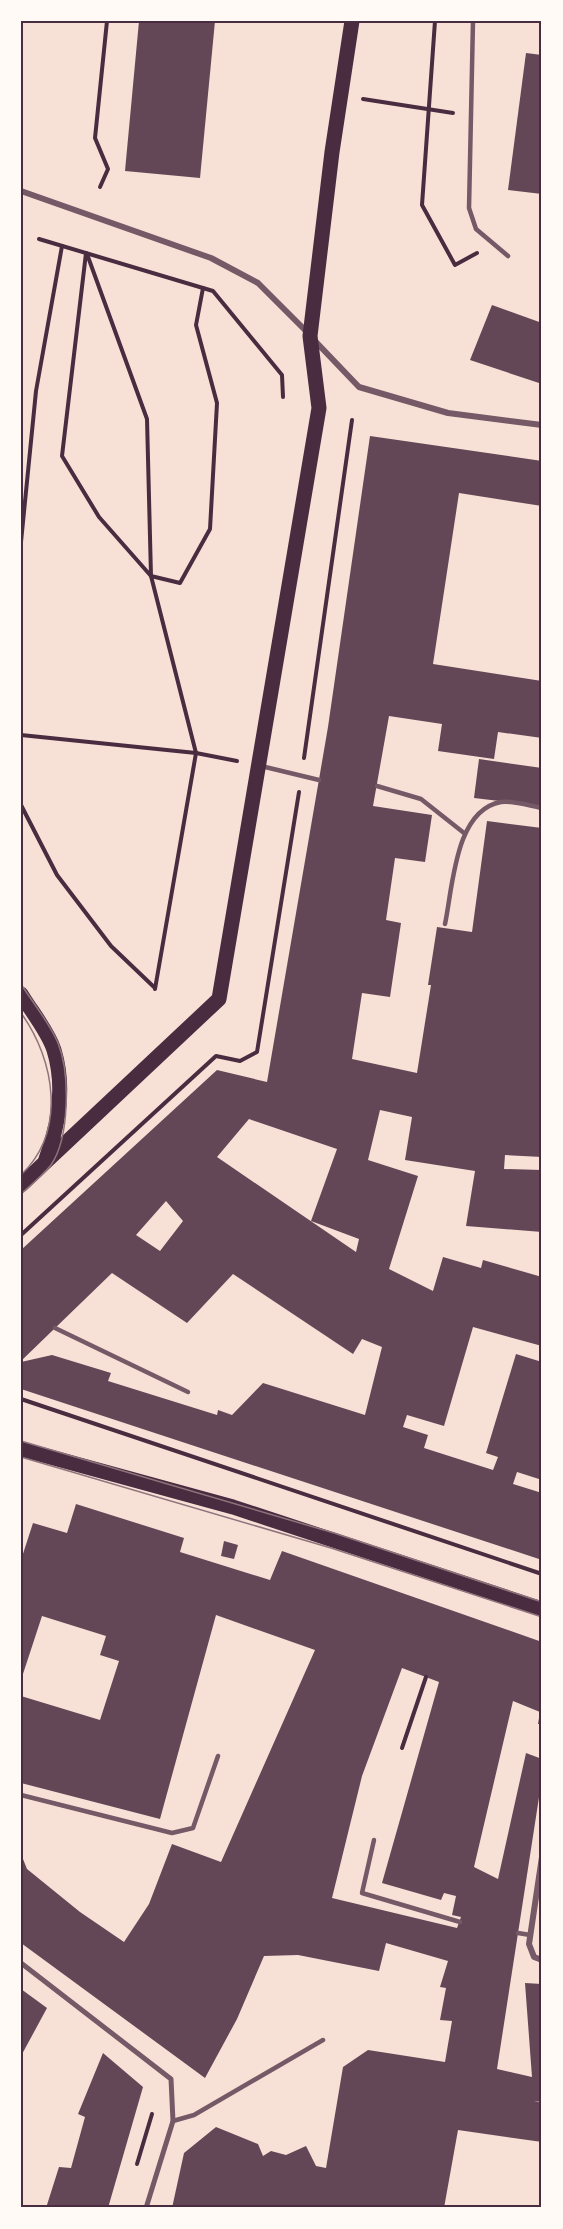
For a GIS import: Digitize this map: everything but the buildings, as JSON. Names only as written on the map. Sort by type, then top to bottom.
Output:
[{"type":"main road","points":[[21,1185],[219,999],[319,408],[310,336],[332,152],[352,21]]},
{"type":"main road","points":[[21,994],[54,1049],[61,1097],[56,1132],[44,1164]]},
{"type":"main road","points":[[21,1449],[233,1507],[542,1609]]},
{"type":"street","points":[[21,191],[211,258],[258,283],[359,387],[448,412],[542,425]]},
{"type":"street","points":[[542,1857],[529,1944],[534,1957],[542,1960]]},
{"type":"street","points":[[21,1963],[171,2079],[173,2121],[146,2208]]},
{"type":"lane","points":[[473,21],[469,115],[469,208],[476,229],[508,256]]},
{"type":"lane","points":[[259,765],[319,780]]},
{"type":"lane","points":[[377,786],[421,799],[464,833]]},
{"type":"lane","points":[[445,924],[464,833],[481,809],[502,801],[542,808]]},
{"type":"lane","points":[[55,1328],[188,1392]]},
{"type":"lane","points":[[21,1795],[172,1833],[193,1828],[218,1756]]},
{"type":"lane","points":[[374,1840],[362,1893],[460,1922]]},
{"type":"lane","points":[[518,1933],[530,1935]]},
{"type":"lane","points":[[173,2121],[194,2115],[323,2040]]},
{"type":"path","points":[[100,187],[108,169],[95,138],[107,21]]},
{"type":"path","points":[[435,21],[422,205],[454,265],[494,244]]},
{"type":"path","points":[[352,97],[469,115]]},
{"type":"path","points":[[39,239],[213,291],[282,375],[283,397]]},
{"type":"path","points":[[21,542],[36,391],[62,246]]},
{"type":"path","points":[[86,253],[62,456],[99,517],[152,576],[180,583],[210,529],[216,403],[196,325],[203,288]]},
{"type":"path","points":[[21,805],[57,875],[111,946],[155,989],[196,753],[152,576],[147,419],[86,253]]},
{"type":"path","points":[[21,1235],[216,1056],[240,1061],[257,1052],[302,777],[352,420]]},
{"type":"path","points":[[21,735],[196,753],[259,765]]},
{"type":"path","points":[[21,1398],[542,1574]]},
{"type":"path","points":[[402,1748],[426,1677]]},
{"type":"path","points":[[136,2167],[155,2104]]},
{"type":"tram line","points":[[21,37],[22,21]]},
{"type":"tram line","points":[[21,984],[46,1020],[58,1043],[65,1071],[66,1087],[65,1122],[57,1153],[48,1169],[21,1194]]},
{"type":"tram line","points":[[21,1013],[42,1052],[51,1095],[50,1117],[45,1138],[36,1157],[21,1175]]},
{"type":"tram line","points":[[21,1441],[334,1533],[542,1602]]},
{"type":"tram line","points":[[21,1457],[331,1548],[542,1617]]}]
